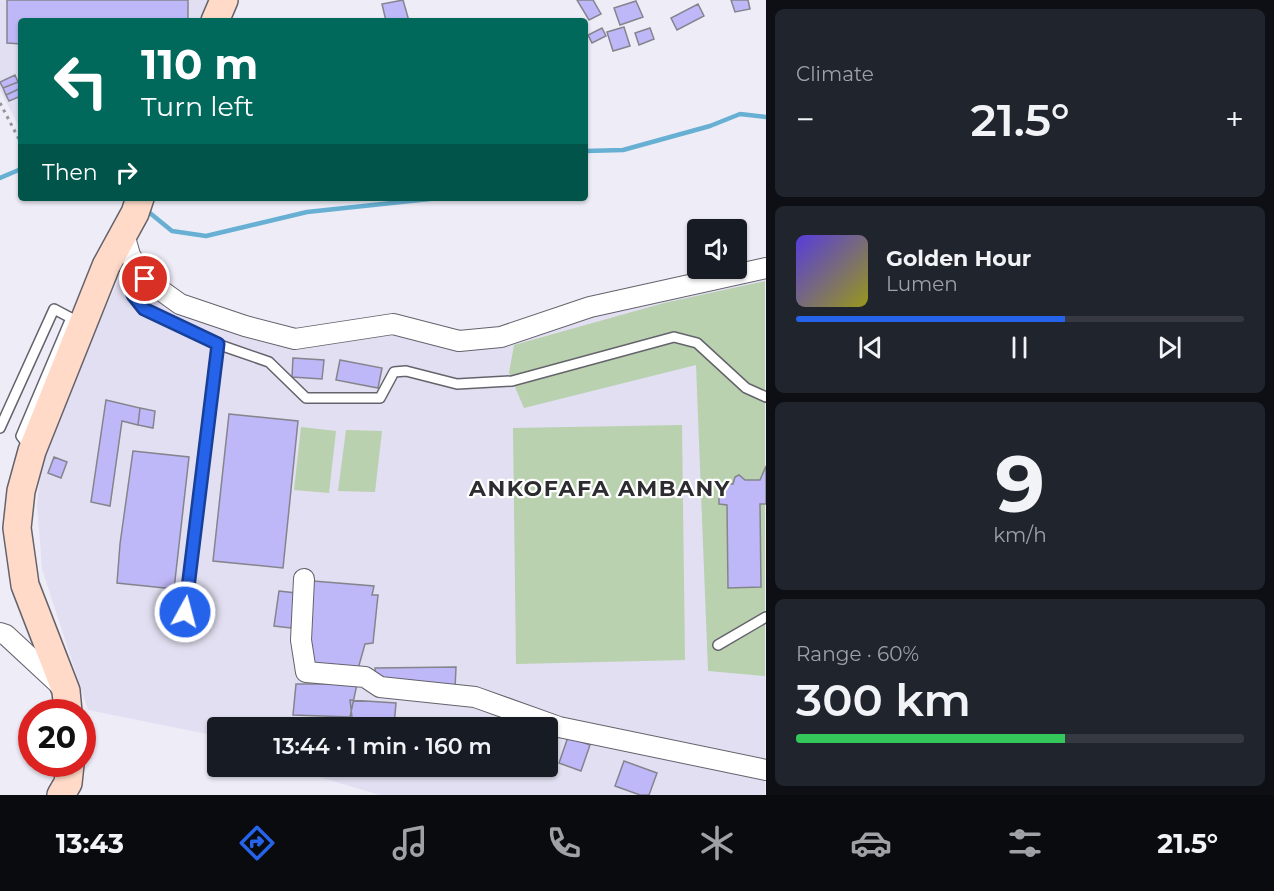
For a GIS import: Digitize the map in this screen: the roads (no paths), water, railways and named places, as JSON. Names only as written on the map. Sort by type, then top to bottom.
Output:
[{"type":"street","points":[[216,18],[224,0]]},
{"type":"street","points":[[133,215],[130,255],[145,279],[180,304],[245,326],[295,339],[393,324],[459,341],[501,337],[590,307],[765,268]]},
{"type":"street","points":[[66,699],[25,585],[17,528],[21,490],[32,451],[106,266],[133,215]]},
{"type":"street","points":[[304,579],[301,640],[306,672],[365,677],[380,687],[475,696],[559,727],[765,770]]},
{"type":"street","points":[[2,631],[64,699]]},
{"type":"street","points":[[61,795],[69,777]]},
{"type":"lane","points":[[145,279],[133,295],[144,309],[218,344],[269,362],[306,398],[381,398],[394,372],[406,371],[457,384],[512,381],[674,338],[697,343],[746,388],[765,397]]},
{"type":"lane","points":[[0,428],[54,309],[71,318],[21,436],[32,451]]},
{"type":"lane","points":[[185,612],[218,344]]},
{"type":"lane","points":[[718,645],[765,617]]},
{"type":"waterway","points":[[588,151],[623,150],[710,126],[740,114],[766,117]]},
{"type":"waterway","points":[[0,178],[18,170]]},
{"type":"waterway","points":[[145,209],[172,231],[206,236],[307,212],[411,201]]},
{"type":"district","name":"ANKOFAFA AMBANY","points":[[600,488]]}]
